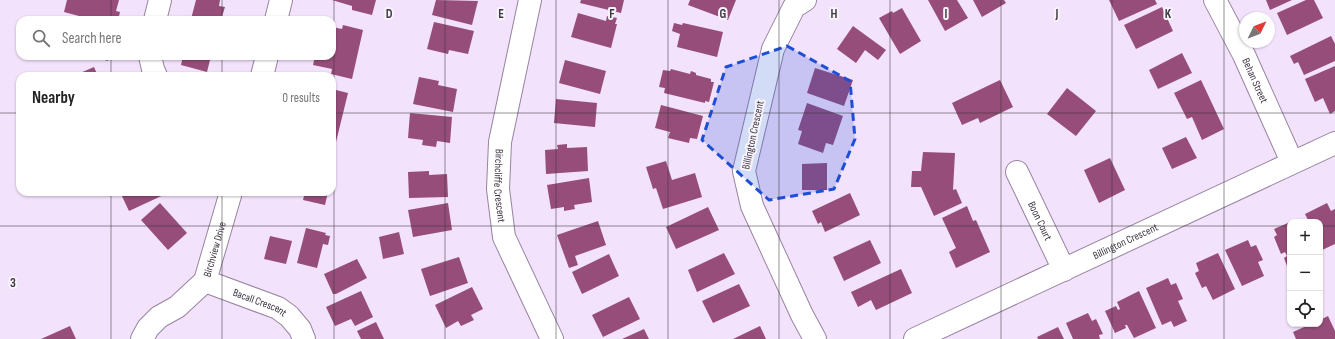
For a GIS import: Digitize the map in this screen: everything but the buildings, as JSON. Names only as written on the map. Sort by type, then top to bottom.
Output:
[{"type":"street","points":[[155,16],[160,0]]},
{"type":"street","points":[[277,16],[281,0]]},
{"type":"street","name":"Birchcliffe Crescent","points":[[530,0],[500,142],[498,189],[504,237],[552,339]]},
{"type":"street","name":"Billington Crescent","points":[[805,0],[794,7],[773,49],[744,171],[752,206],[802,315],[815,339]]},
{"type":"street","name":"Behan Street","points":[[1215,0],[1244,55],[1292,162]]},
{"type":"street","points":[[151,60],[154,72]]},
{"type":"street","points":[[263,72],[266,60]]},
{"type":"street","name":"Billington Crescent","points":[[915,339],[1335,143]]},
{"type":"street","name":"Boon Court","points":[[1018,172],[1064,270]]},
{"type":"street","name":"Birchview Drive","points":[[145,333],[159,317],[177,307],[205,281],[230,196]]},
{"type":"street","name":"Bacall Crescent","points":[[205,281],[278,308],[289,316],[300,329],[304,339]]},
{"type":"highlighted area","points":[[787,46],[850,81],[855,139],[834,189],[769,200],[702,140],[726,67]]}]
